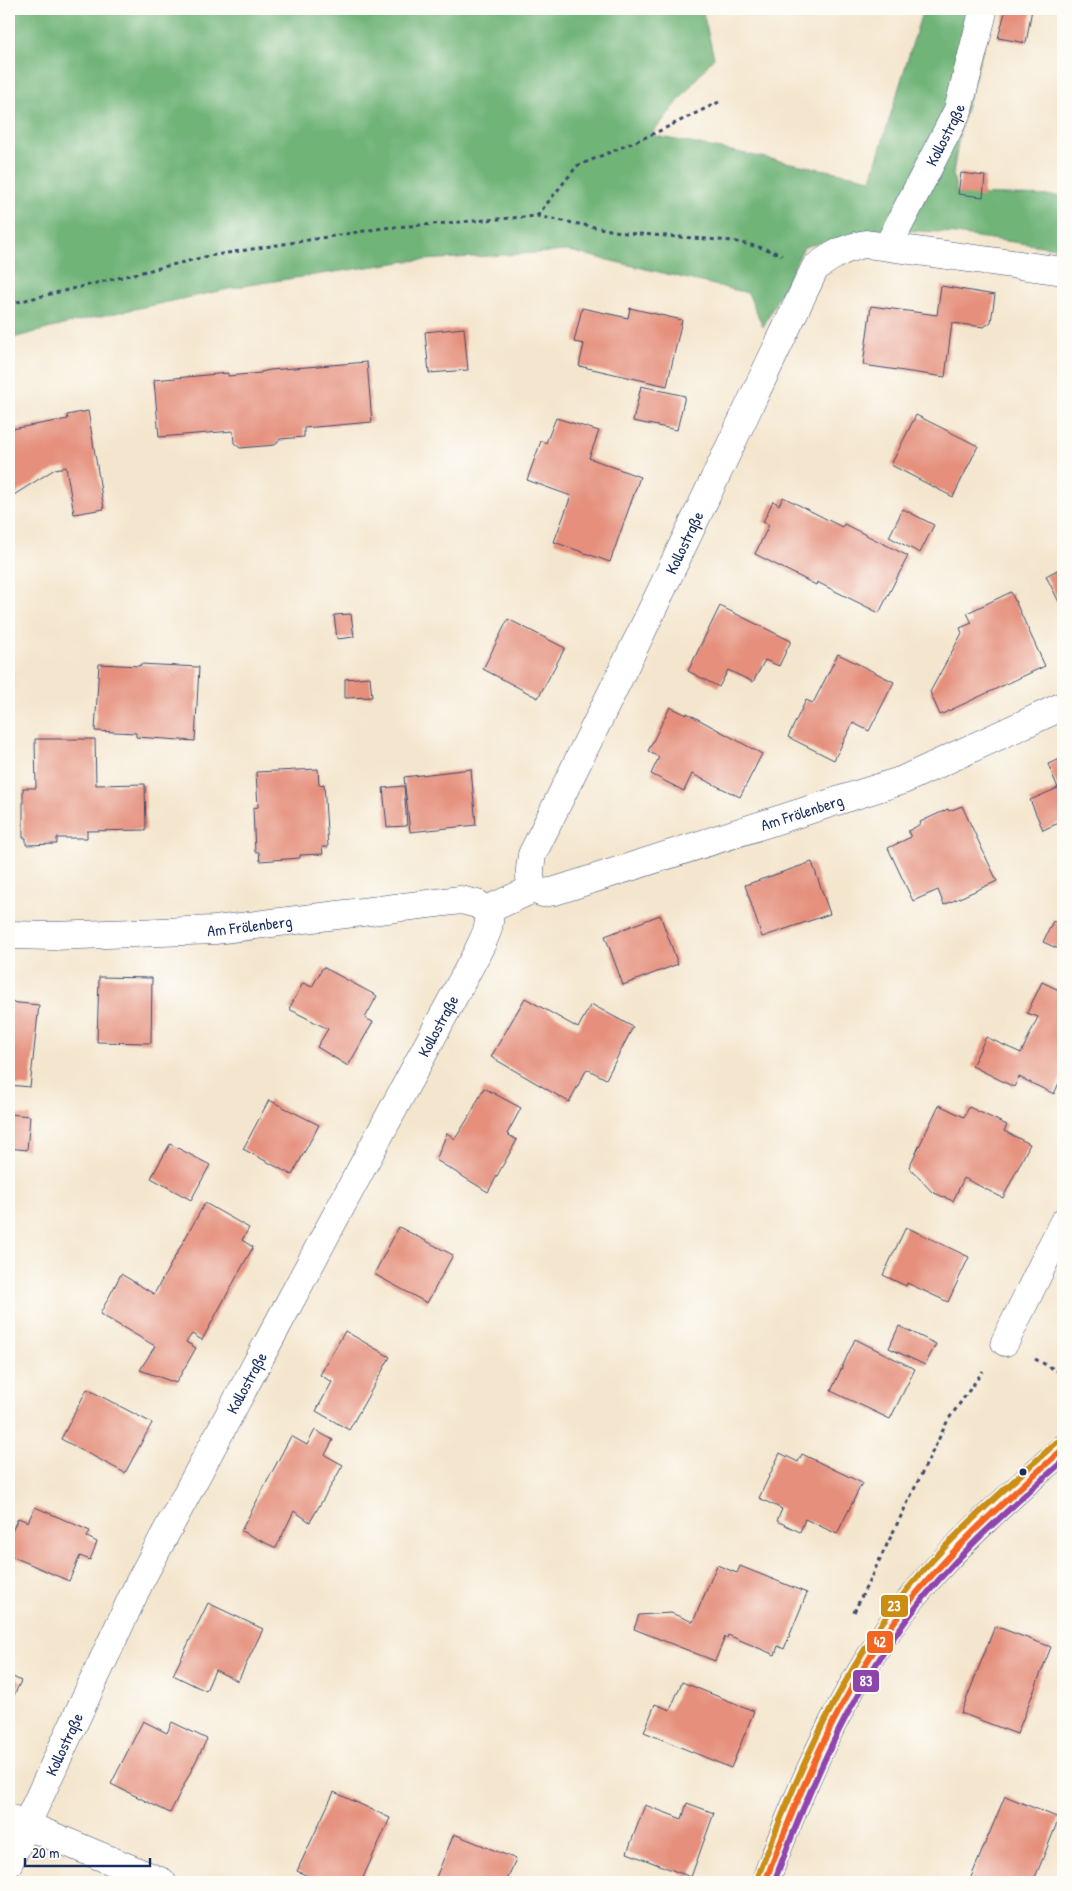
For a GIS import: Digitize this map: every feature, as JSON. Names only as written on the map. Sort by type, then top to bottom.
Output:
[{"type":"street","name":"Kollostraße","points":[[888,246],[958,110],[982,16]]},
{"type":"street","name":"Kollostraße","points":[[533,889],[529,880],[532,855],[640,635],[815,268],[832,255],[854,246],[866,244],[1063,271]]},
{"type":"street","name":"Am Frölenberg","points":[[533,889],[543,893],[555,891],[902,780],[1063,706]]},
{"type":"street","points":[[487,910],[533,889]]},
{"type":"street","name":"Am Frölenberg","points":[[9,935],[53,936],[216,930],[461,900],[476,904],[487,910]]},
{"type":"street","name":"Kollostraße","points":[[9,1862],[17,1822],[140,1581],[477,953],[490,922],[490,915],[487,910]]},
{"type":"street","points":[[1005,1342],[1063,1223]]},
{"type":"street","points":[[765,1882],[822,1743],[851,1687],[882,1639],[926,1582],[971,1532],[1063,1449]]},
{"type":"street","points":[[17,1822],[162,1882]]},
{"type":"path","points":[[537,216],[577,166],[650,135],[719,102]]},
{"type":"path","points":[[9,304],[218,254],[383,228],[537,216],[626,233],[733,241],[764,248],[815,268]]},
{"type":"path","points":[[853,1614],[948,1420],[1005,1342]]},
{"type":"green space","points":[[9,9],[702,9],[714,57],[651,135],[871,179],[923,9],[994,9],[960,130],[953,174],[957,194],[1063,196],[1063,249],[941,232],[879,229],[804,247],[763,327],[748,293],[569,251],[408,261],[248,285],[82,320],[9,339]]},
{"type":"building","points":[[1006,9],[1032,9],[1026,43],[998,38]]},
{"type":"building","points":[[961,173],[985,176],[983,197],[958,194]]},
{"type":"building","points":[[941,286],[995,295],[991,322],[984,327],[952,323],[945,377],[863,365],[871,306],[937,315]]},
{"type":"building","points":[[582,308],[628,318],[630,308],[682,320],[667,386],[579,366],[584,344],[574,342]]},
{"type":"building","points":[[464,328],[468,370],[429,373],[425,332]]},
{"type":"building","points":[[367,362],[372,422],[304,428],[304,437],[280,439],[275,445],[240,448],[234,443],[233,431],[159,437],[154,380],[228,373],[228,376],[261,373],[270,370]]},
{"type":"building","points":[[641,386],[685,396],[677,430],[633,421]]},
{"type":"building","points":[[88,411],[104,509],[74,514],[66,467],[55,469],[9,498],[9,433],[12,432],[12,429],[68,419],[67,415]]},
{"type":"building","points":[[916,415],[978,446],[953,497],[891,465]]},
{"type":"building","points":[[556,418],[599,431],[589,458],[640,477],[610,562],[554,542],[571,496],[527,480],[541,441],[546,443]]},
{"type":"building","points":[[783,497],[842,527],[844,524],[908,556],[879,613],[817,582],[816,585],[755,554],[769,525],[763,522],[773,501],[779,505]]},
{"type":"building","points":[[903,509],[934,525],[920,553],[889,537]]},
{"type":"building","points":[[1063,567],[1063,610],[1046,576]]},
{"type":"building","points":[[1011,592],[1045,666],[940,715],[930,692],[962,633],[960,628],[972,623],[967,613]]},
{"type":"building","points":[[720,606],[791,641],[779,666],[765,660],[753,682],[728,670],[719,687],[688,671]]},
{"type":"building","points":[[351,614],[354,637],[337,639],[334,615]]},
{"type":"building","points":[[508,619],[565,648],[538,698],[483,669]]},
{"type":"building","points":[[838,654],[894,682],[869,731],[853,723],[834,760],[788,737],[806,700],[813,703]]},
{"type":"building","points":[[99,664],[199,667],[195,741],[136,737],[136,733],[95,731]]},
{"type":"building","points":[[370,677],[372,697],[345,698],[345,679]]},
{"type":"building","points":[[670,707],[687,715],[687,713],[762,754],[740,797],[692,774],[684,791],[651,774],[659,757],[648,751]]},
{"type":"building","points":[[35,739],[95,739],[96,785],[145,784],[146,830],[87,831],[87,838],[57,838],[57,844],[26,845],[26,838],[23,838],[23,788],[36,788]]},
{"type":"building","points":[[1063,758],[1063,817],[1060,819],[1061,822],[1043,830],[1030,800],[1058,788],[1048,764]]},
{"type":"building","points":[[318,769],[319,785],[324,784],[328,847],[322,847],[323,854],[300,855],[300,858],[260,861],[259,852],[255,852],[253,808],[258,807],[256,772]]},
{"type":"building","points":[[471,769],[476,825],[410,832],[404,777]]},
{"type":"building","points":[[404,786],[407,826],[387,827],[383,788]]},
{"type":"building","points":[[962,806],[997,881],[944,905],[938,890],[913,901],[888,848],[911,837],[908,831],[921,824],[920,822],[948,809],[949,811]]},
{"type":"building","points":[[812,862],[830,914],[762,937],[745,885]]},
{"type":"building","points":[[660,915],[678,964],[623,985],[605,936]]},
{"type":"building","points":[[1053,921],[1063,926],[1063,955],[1059,953],[1061,950],[1043,942]]},
{"type":"building","points":[[323,967],[377,996],[365,1018],[373,1022],[348,1066],[317,1047],[328,1029],[289,1009],[303,983],[312,987]]},
{"type":"building","points":[[99,977],[152,978],[151,1043],[97,1042]]},
{"type":"building","points":[[1042,982],[1063,992],[1063,1074],[1054,1094],[1019,1077],[1014,1087],[972,1066],[986,1037],[1021,1053],[1038,1017],[1027,1013]]},
{"type":"building","points":[[525,998],[578,1028],[591,1004],[633,1027],[606,1079],[587,1069],[569,1102],[491,1057]]},
{"type":"building","points":[[9,1002],[39,1005],[30,1087],[9,1085]]},
{"type":"building","points":[[484,1088],[521,1108],[507,1134],[517,1140],[488,1192],[436,1160],[447,1133],[455,1139]]},
{"type":"building","points":[[269,1100],[319,1125],[292,1175],[243,1149]]},
{"type":"building","points":[[939,1105],[964,1117],[969,1107],[1007,1125],[1004,1131],[1030,1144],[1003,1198],[964,1178],[953,1201],[932,1192],[909,1167]]},
{"type":"building","points":[[9,1114],[30,1116],[27,1150],[9,1148]]},
{"type":"building","points":[[170,1144],[210,1165],[191,1200],[151,1178]]},
{"type":"building","points":[[205,1203],[249,1228],[242,1240],[253,1247],[202,1340],[192,1334],[186,1342],[196,1348],[176,1383],[140,1370],[155,1346],[100,1314],[121,1274],[154,1294]]},
{"type":"building","points":[[399,1227],[453,1255],[427,1303],[374,1274]]},
{"type":"building","points":[[906,1227],[969,1257],[948,1302],[907,1283],[906,1286],[883,1275]]},
{"type":"building","points":[[899,1326],[936,1344],[925,1365],[889,1348]]},
{"type":"building","points":[[345,1331],[390,1357],[349,1430],[316,1411],[332,1382],[320,1375]]},
{"type":"building","points":[[855,1339],[915,1369],[890,1419],[831,1391]]},
{"type":"building","points":[[87,1389],[152,1423],[125,1473],[61,1439]]},
{"type":"building","points":[[315,1430],[333,1440],[325,1455],[343,1465],[310,1522],[294,1511],[276,1548],[241,1531],[291,1436],[307,1445]]},
{"type":"building","points":[[780,1453],[798,1462],[802,1454],[862,1483],[837,1534],[805,1519],[800,1532],[777,1521],[782,1509],[759,1498]]},
{"type":"building","points":[[35,1507],[90,1531],[87,1537],[97,1542],[90,1560],[80,1556],[69,1581],[9,1555],[9,1538],[18,1518],[28,1522]]},
{"type":"building","points":[[717,1565],[737,1573],[740,1566],[807,1593],[784,1649],[778,1646],[775,1655],[728,1635],[727,1638],[725,1637],[715,1661],[634,1629],[639,1615],[671,1613],[693,1622]]},
{"type":"building","points":[[208,1603],[263,1629],[238,1681],[215,1670],[206,1691],[173,1675]]},
{"type":"building","points":[[995,1626],[1051,1647],[1017,1734],[961,1713]]},
{"type":"building","points":[[9,1675],[21,1681],[9,1705]]},
{"type":"building","points":[[682,1682],[754,1711],[731,1768],[644,1732],[655,1704],[670,1710]]},
{"type":"building","points":[[143,1721],[167,1733],[172,1722],[207,1739],[170,1813],[111,1784]]},
{"type":"building","points":[[334,1792],[390,1818],[361,1882],[321,1882],[297,1871]]},
{"type":"building","points":[[1005,1796],[1059,1818],[1041,1863],[1033,1882],[969,1882]]},
{"type":"building","points":[[687,1803],[714,1813],[691,1877],[627,1853],[645,1805],[682,1819]]},
{"type":"building","points":[[454,1834],[516,1859],[506,1882],[434,1882]]},
{"type":"transit line","name":"23","points":[[757,1879],[800,1774],[832,1706],[870,1640],[892,1609],[929,1564],[992,1501],[1057,1442]]},
{"type":"transit line","name":"42","points":[[765,1882],[823,1742],[840,1708],[879,1644],[901,1613],[938,1568],[999,1507],[1063,1449]]},
{"type":"transit line","name":"83","points":[[774,1882],[801,1813],[831,1746],[885,1649],[942,1576],[1001,1517],[1063,1461]]}]
